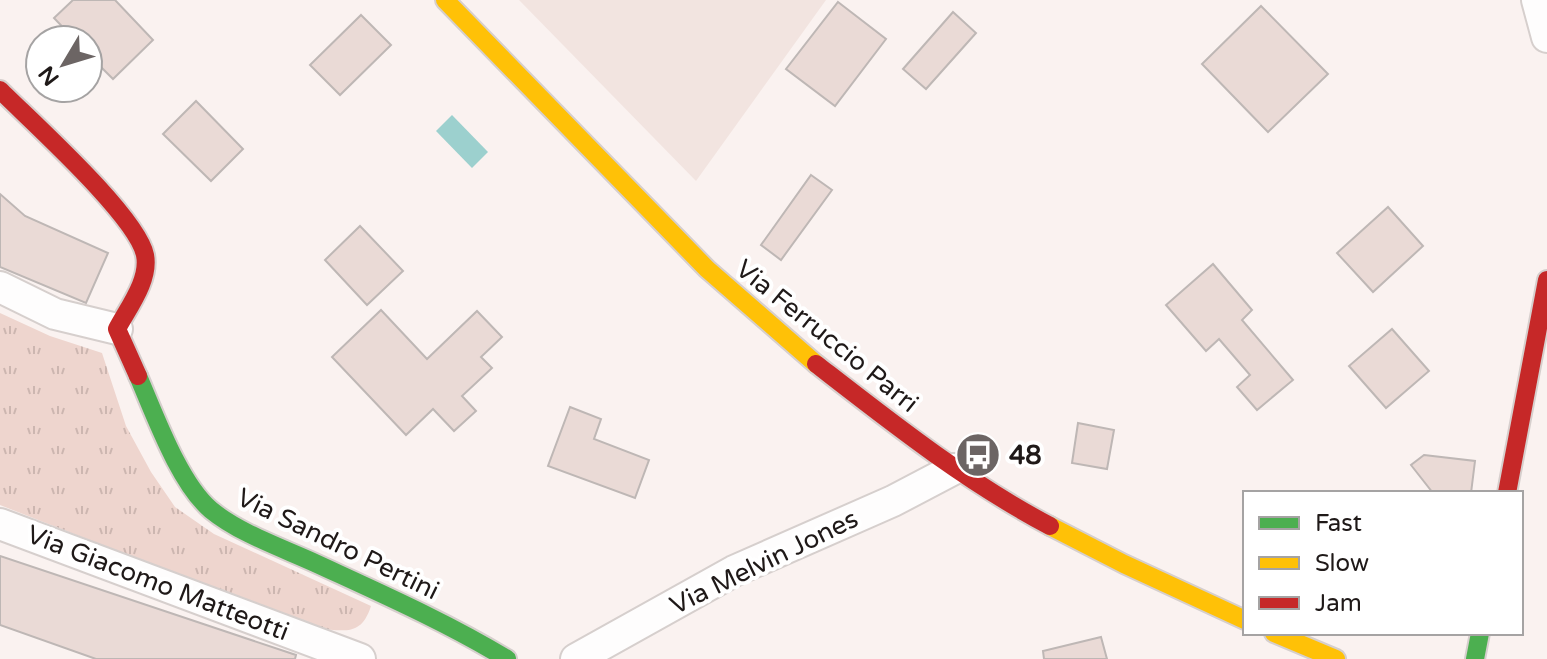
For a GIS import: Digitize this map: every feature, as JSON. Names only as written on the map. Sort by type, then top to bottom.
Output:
[{"type":"street","name":"Via Ferruccio Parri","points":[[445,0],[707,269],[805,355],[954,469],[1009,504],[1076,540],[1243,619]]},
{"type":"street","points":[[1537,0],[1547,37]]},
{"type":"street","points":[[0,90],[115,207],[141,243],[145,262],[141,280],[117,329],[55,314],[0,287]]},
{"type":"street","points":[[1507,491],[1547,280]]},
{"type":"street","name":"Via Sandro Pertini","points":[[117,329],[178,464],[211,510],[253,535],[383,594],[476,640],[507,659]]},
{"type":"street","name":"Via Melvin Jones","points":[[576,659],[734,571],[879,508],[954,469]]},
{"type":"street","name":"Via Giacomo Matteotti","points":[[0,524],[360,659]]},
{"type":"street","points":[[1279,635],[1336,659]]},
{"type":"street","points":[[1475,659],[1480,635]]},
{"type":"shaded area","points":[[519,0],[826,0],[696,181]]},
{"type":"green space","points":[[0,313],[50,336],[102,353],[126,426],[151,472],[175,507],[214,534],[371,606],[362,623],[351,630],[317,629],[0,505]]},
{"type":"water","points":[[452,115],[488,152],[472,168],[436,131]]},
{"type":"building","points":[[73,0],[115,0],[153,40],[113,79],[104,70],[104,24],[60,24],[54,18]]},
{"type":"building","points":[[838,2],[886,39],[835,106],[786,69]]},
{"type":"building","points":[[1261,6],[1328,74],[1268,132],[1202,64]]},
{"type":"building","points":[[953,12],[976,33],[926,89],[903,69]]},
{"type":"building","points":[[361,15],[391,45],[340,95],[310,65]]},
{"type":"building","points":[[196,101],[243,149],[211,181],[163,134]]},
{"type":"building","points":[[811,175],[832,190],[781,260],[761,245]]},
{"type":"building","points":[[0,194],[25,216],[108,253],[86,303],[0,267]]},
{"type":"building","points":[[1388,207],[1423,246],[1373,292],[1337,253]]},
{"type":"building","points":[[360,226],[403,271],[367,305],[325,260]]},
{"type":"building","points":[[1213,264],[1252,310],[1242,320],[1293,380],[1257,410],[1237,387],[1250,375],[1219,339],[1206,351],[1166,305]]},
{"type":"building","points":[[381,310],[427,359],[477,311],[502,337],[481,357],[492,368],[462,396],[476,411],[454,431],[433,409],[406,435],[332,357]]},
{"type":"building","points":[[1392,329],[1429,371],[1386,408],[1349,366]]},
{"type":"building","points":[[570,407],[601,419],[594,439],[649,460],[635,498],[548,466]]},
{"type":"building","points":[[1078,423],[1114,430],[1107,469],[1072,463]]},
{"type":"building","points":[[1424,455],[1475,461],[1471,491],[1431,491],[1411,465]]},
{"type":"building","points":[[0,556],[296,655],[295,659],[96,659],[0,625]]},
{"type":"building","points":[[1101,637],[1107,659],[1044,659],[1043,651]]},
{"type":"traffic: fast","points":[[138,376],[178,466],[199,498],[211,510],[248,533],[412,608],[507,659]]},
{"type":"traffic: fast","points":[[1475,659],[1480,635]]},
{"type":"traffic: slow","points":[[445,0],[707,269],[816,364]]},
{"type":"traffic: slow","points":[[1050,526],[1243,619]]},
{"type":"traffic: slow","points":[[1279,635],[1336,659]]},
{"type":"traffic: jam","points":[[0,90],[104,194],[138,238],[145,255],[144,274],[137,294],[117,329],[138,376]]},
{"type":"traffic: jam","points":[[1507,491],[1547,280]]},
{"type":"traffic: jam","points":[[816,364],[959,471],[1050,526]]},
{"type":"place","name":"48","points":[[978,455]]}]
